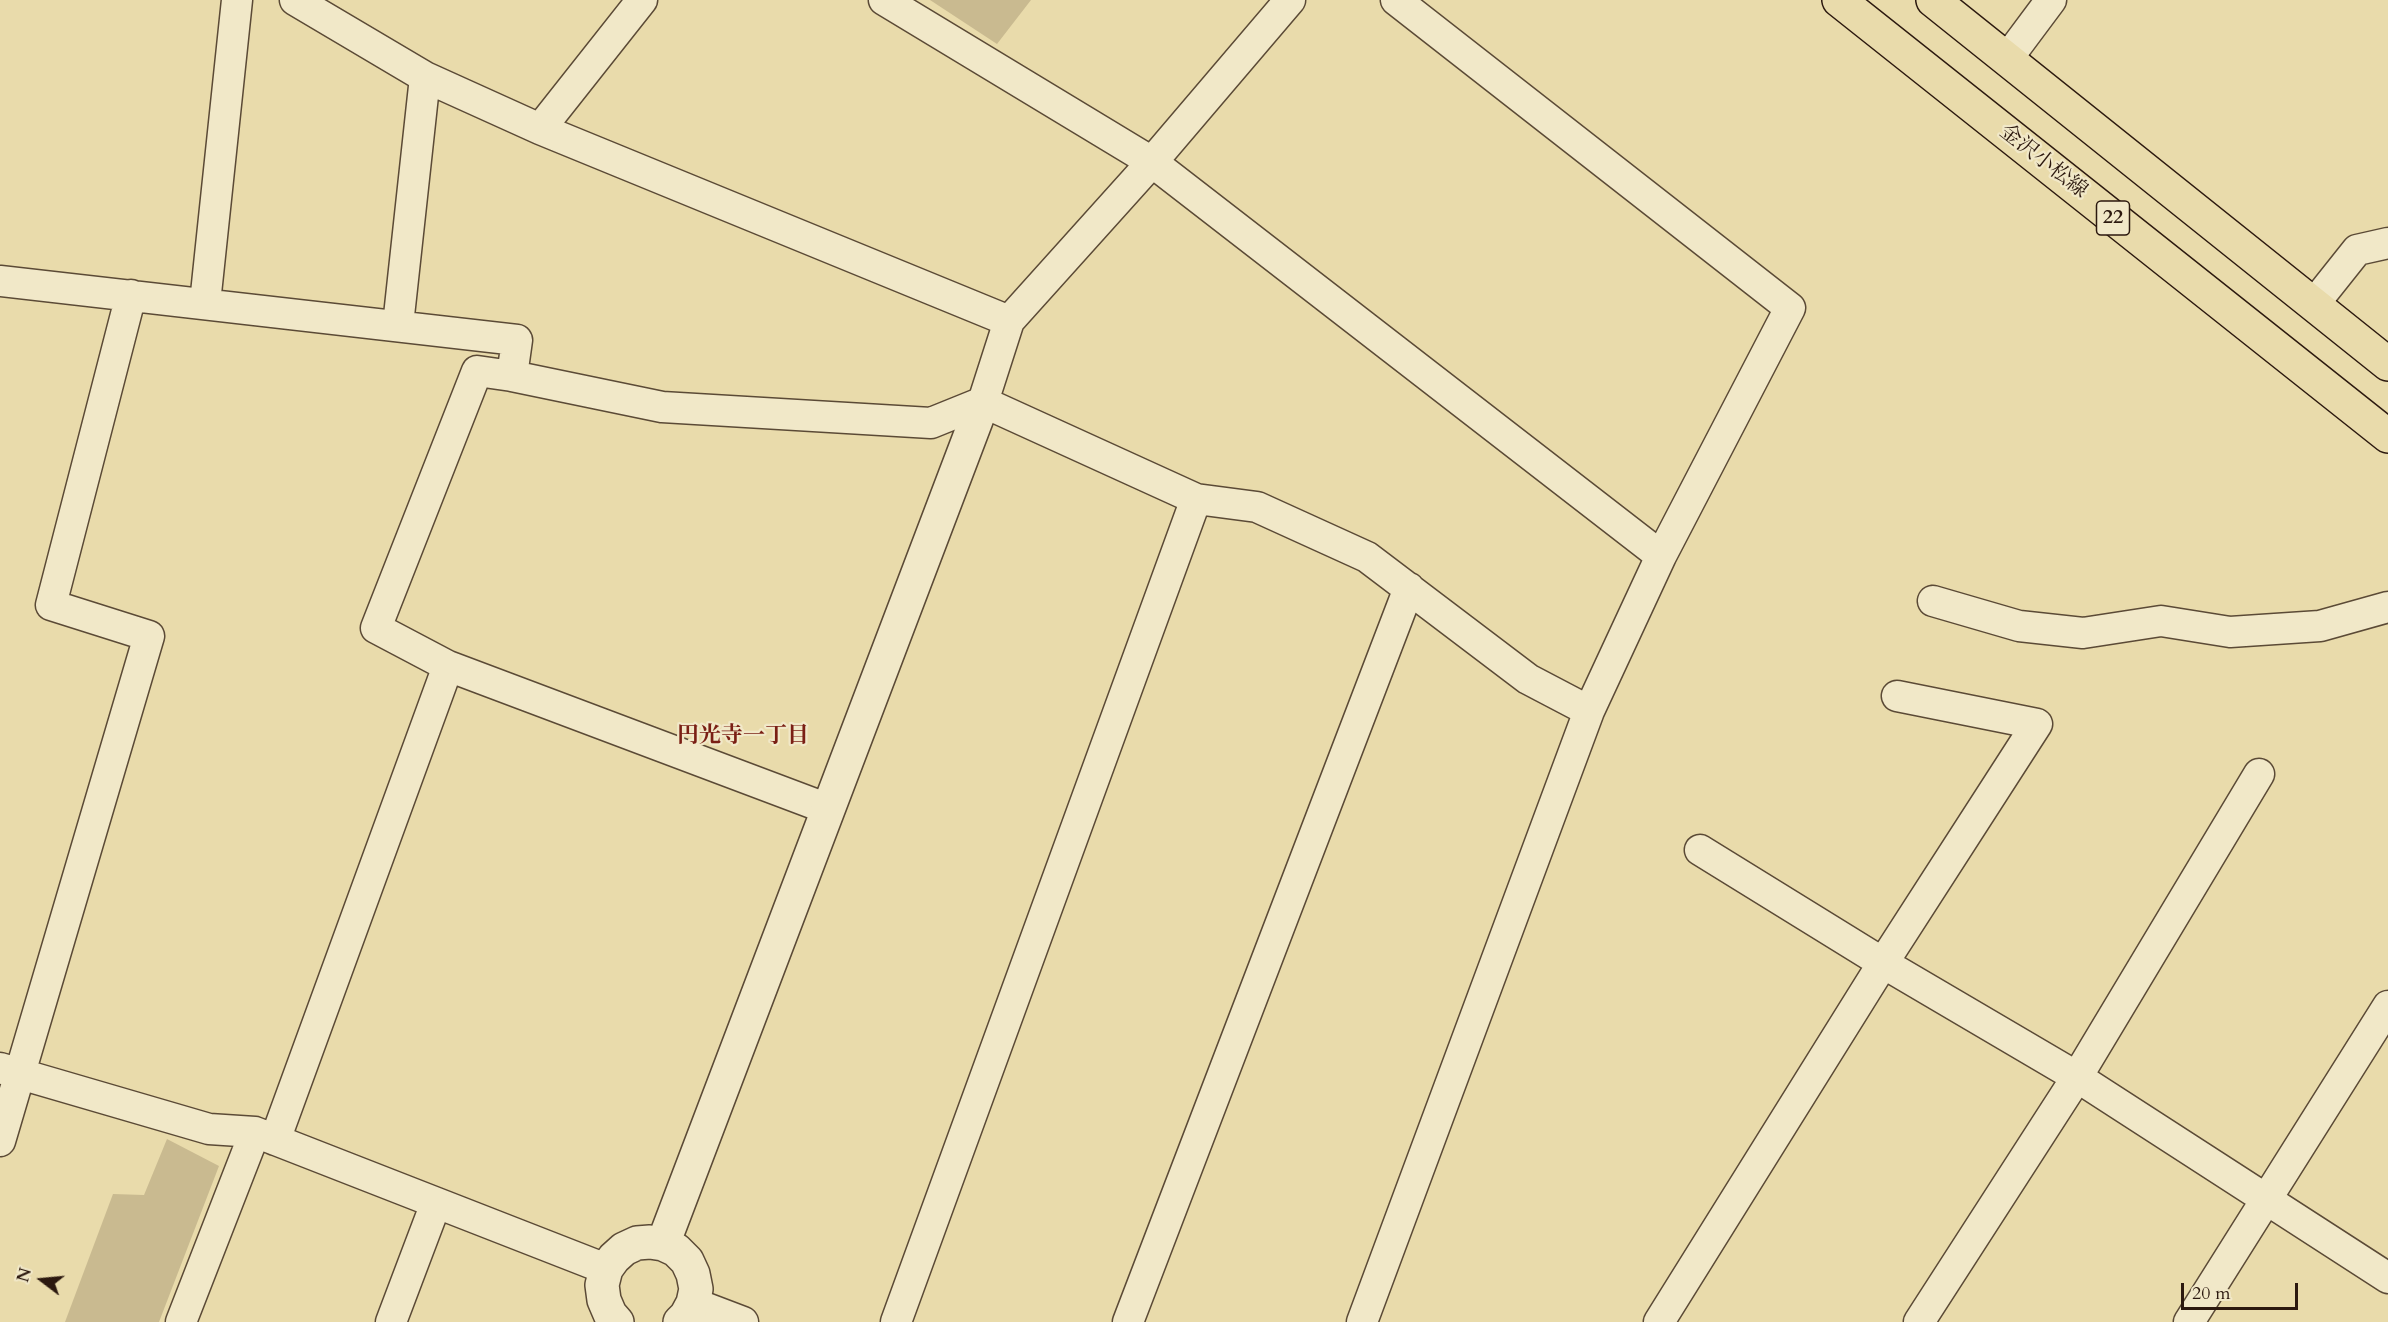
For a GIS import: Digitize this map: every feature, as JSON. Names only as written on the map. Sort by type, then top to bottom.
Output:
[{"type":"main road","name":"金沢小松線","points":[[1839,0],[2388,436]]},
{"type":"main road","points":[[1933,0],[2388,364]]},
{"type":"street","points":[[205,303],[237,0]]},
{"type":"street","points":[[295,0],[425,77],[540,129],[1010,321]]},
{"type":"street","points":[[540,129],[642,0]]},
{"type":"street","points":[[884,0],[1152,162],[1661,556]]},
{"type":"street","points":[[663,1244],[983,402],[1010,321],[1152,162],[1290,0]]},
{"type":"street","points":[[1362,1322],[1589,711],[1661,556],[1790,308],[1396,0]]},
{"type":"street","points":[[2007,59],[2051,0]]},
{"type":"street","points":[[398,326],[425,77]]},
{"type":"street","points":[[2314,304],[2357,250],[2388,243]]},
{"type":"street","points":[[0,281],[517,340],[512,376]]},
{"type":"street","points":[[0,1141],[10,1071],[149,636],[51,605],[131,295]]},
{"type":"street","points":[[828,809],[448,666],[376,628],[477,372],[512,376],[662,407],[931,423],[983,402],[1196,499],[1257,507],[1367,557],[1528,679],[1589,711]]},
{"type":"street","points":[[896,1322],[1196,499]]},
{"type":"street","points":[[1128,1322],[1409,588]]},
{"type":"street","points":[[1933,601],[2019,626],[2083,633],[2161,621],[2230,632],[2320,626],[2388,607]]},
{"type":"street","points":[[181,1322],[265,1136],[448,666]]},
{"type":"street","points":[[1659,1322],[1883,963],[2037,724],[1897,696]]},
{"type":"street","points":[[1919,1322],[2077,1077],[2259,774]]},
{"type":"street","points":[[1700,850],[1883,963],[2077,1077],[2388,1278]]},
{"type":"street","points":[[2189,1322],[2388,1006]]},
{"type":"street","points":[[10,1071],[209,1129],[265,1136],[606,1269]]},
{"type":"street","points":[[392,1322],[436,1203]]},
{"type":"street","points":[[618,1322],[610,1314],[604,1300],[603,1285],[606,1269],[624,1249],[637,1243],[650,1242],[663,1244],[676,1250],[687,1261],[696,1288],[686,1313],[743,1322]]},
{"type":"shaded area","points":[[930,0],[1031,0],[997,44]]},
{"type":"shaded area","points":[[167,1139],[219,1166],[159,1322],[65,1322],[113,1194],[144,1195]]},
{"type":"district","name":"円光寺一丁目","points":[[743,737]]}]
